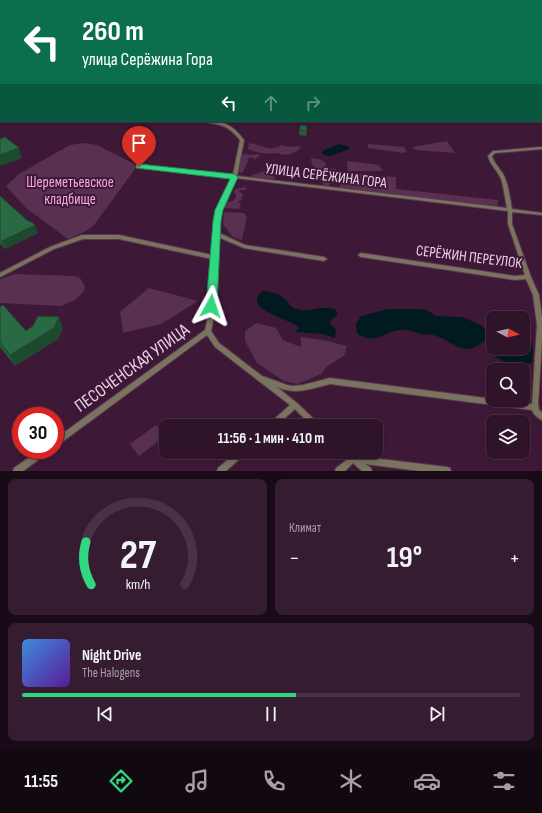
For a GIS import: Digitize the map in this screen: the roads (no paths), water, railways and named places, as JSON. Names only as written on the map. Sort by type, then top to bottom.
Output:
[{"type":"street","points":[[212,122],[232,127],[242,140],[234,177],[219,210],[216,234],[216,258],[208,331],[217,345],[295,405],[310,419]]},
{"type":"street","points":[[510,210],[503,179],[490,156],[494,152],[542,148]]},
{"type":"street","name":"УЛИЦА СЕРЁЖИНА ГОРА","points":[[139,167],[542,214]]},
{"type":"street","name":"СЕРЁЖИН ПЕРЕУЛОК","points":[[361,255],[515,278],[528,277],[510,224],[510,210]]},
{"type":"street","points":[[216,234],[244,246],[324,259]]},
{"type":"street","points":[[0,275],[52,248],[82,237],[119,237],[216,258]]},
{"type":"street","points":[[528,277],[536,295],[540,326],[535,407],[542,417]]},
{"type":"street","name":"ПЕСОЧЕНСКАЯ УЛИЦА","points":[[64,436],[208,331]]},
{"type":"street","points":[[260,378],[271,380],[288,388],[300,388],[330,381],[535,407]]},
{"type":"street","points":[[279,419],[295,405]]},
{"type":"street","points":[[17,471],[34,459]]},
{"type":"street","points":[[221,471],[234,459]]},
{"type":"street","points":[[353,459],[368,471]]},
{"type":"street","points":[[339,471],[353,459],[447,471]]},
{"type":"water","points":[[339,144],[347,146],[350,149],[330,156],[323,155],[322,151]]},
{"type":"water","points":[[263,291],[280,295],[295,309],[335,309],[337,316],[331,320],[331,324],[336,330],[335,338],[322,334],[295,332],[299,328],[269,313],[258,303],[257,297]]},
{"type":"water","points":[[388,309],[427,310],[436,316],[462,317],[479,324],[485,329],[486,339],[479,345],[468,349],[457,347],[437,336],[421,334],[408,330],[399,330],[370,339],[357,333],[356,324],[361,316]]},
{"type":"water","points":[[530,340],[533,349],[532,362],[507,363],[493,355],[530,355]]},
{"type":"park label","name":"Шереметьевское кладбище","points":[[70,190]]}]
